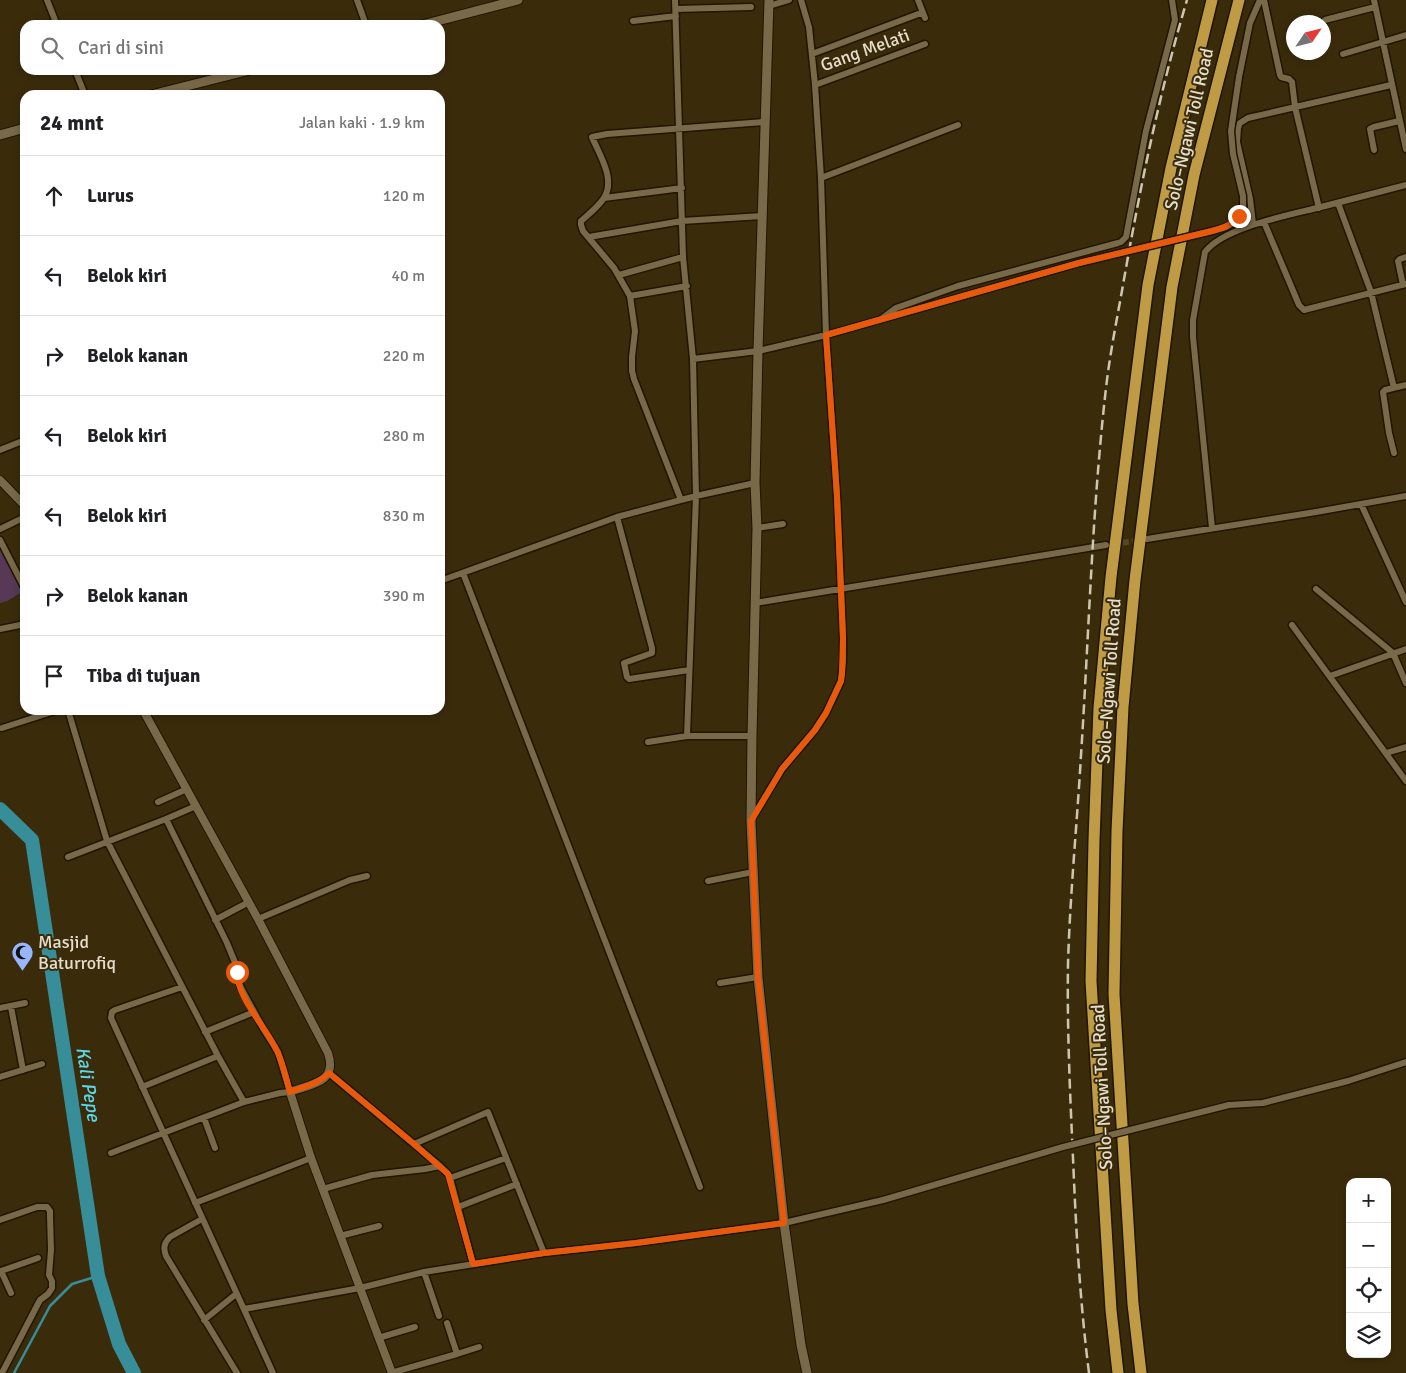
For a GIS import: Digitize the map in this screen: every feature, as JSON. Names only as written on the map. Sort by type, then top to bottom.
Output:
[{"type":"highway","name":"Solo–Ngawi Toll Road","points":[[1118,1373],[1111,1310],[1091,981],[1099,708],[1111,577],[1148,286],[1171,168],[1212,0]]},
{"type":"highway","name":"Solo–Ngawi Toll Road","points":[[1141,1373],[1133,1304],[1114,994],[1117,831],[1123,707],[1136,570],[1172,287],[1194,175],[1239,0]]},
{"type":"main road","points":[[441,20],[518,0]]},
{"type":"main road","points":[[769,3],[755,483],[757,528],[751,821],[758,978],[784,1223],[807,1373]]},
{"type":"main road","points":[[171,90],[230,75]]},
{"type":"main road","points":[[0,135],[20,129]]},
{"type":"street","points":[[47,0],[55,20]]},
{"type":"street","points":[[357,0],[364,20]]},
{"type":"street","points":[[676,0],[683,257],[693,359],[696,496],[687,736]]},
{"type":"street","points":[[769,3],[789,0]]},
{"type":"street","points":[[751,821],[782,769],[815,730],[826,713],[841,681],[843,662],[837,496],[826,335],[821,178],[815,85],[809,27],[800,0]]},
{"type":"street","points":[[812,54],[923,15],[918,0]]},
{"type":"street","points":[[880,320],[896,308],[958,286],[1124,240],[1146,131],[1175,20],[1172,0]]},
{"type":"street","points":[[693,359],[758,351],[826,335],[1079,263],[1212,231],[1226,227],[1234,222],[1243,209],[1243,196],[1233,154],[1231,130],[1250,23],[1260,0]]},
{"type":"street","points":[[1264,0],[1280,75],[1292,82],[1295,108],[1319,208]]},
{"type":"street","points":[[1374,0],[1406,149]]},
{"type":"street","points":[[633,21],[676,13],[751,7]]},
{"type":"street","points":[[1331,18],[1375,8]]},
{"type":"street","points":[[1343,54],[1406,35]]},
{"type":"street","name":"Gang Melati","points":[[815,85],[925,44]]},
{"type":"street","points":[[77,75],[83,90]]},
{"type":"street","points":[[1254,224],[1238,142],[1240,123],[1248,118],[1392,85]]},
{"type":"street","points":[[1374,150],[1370,129],[1399,121]]},
{"type":"street","points":[[681,500],[634,380],[632,357],[634,331],[630,296],[619,274],[583,231],[581,225],[581,221],[604,198],[608,185],[607,174],[592,137],[607,134],[765,122]]},
{"type":"street","points":[[821,178],[958,125]]},
{"type":"street","points":[[1212,528],[1193,337],[1193,320],[1205,252],[1216,241],[1254,224],[1406,185]]},
{"type":"street","points":[[604,198],[682,188]]},
{"type":"street","points":[[1338,203],[1371,292],[1394,388]]},
{"type":"street","points":[[589,237],[682,221],[762,216]]},
{"type":"street","points":[[1264,222],[1299,305],[1304,310],[1404,285],[1398,261],[1406,257]]},
{"type":"street","points":[[619,274],[683,257]]},
{"type":"street","points":[[630,296],[687,286]]},
{"type":"street","points":[[1394,453],[1389,433],[1384,392],[1385,390],[1406,385]]},
{"type":"street","points":[[0,450],[20,442]]},
{"type":"street","points":[[0,480],[20,501]]},
{"type":"street","points":[[445,579],[617,517],[755,483]]},
{"type":"street","points":[[1147,539],[1406,496]]},
{"type":"street","points":[[1362,504],[1389,566],[1403,588],[1406,602]]},
{"type":"street","points":[[617,517],[652,648],[652,653],[624,663],[627,677],[629,679],[689,670]]},
{"type":"street","points":[[0,529],[20,520]]},
{"type":"street","points":[[757,528],[784,524]]},
{"type":"street","points":[[0,540],[20,580]]},
{"type":"street","points":[[754,603],[1106,545]]},
{"type":"street","points":[[463,573],[700,1187]]},
{"type":"street","points":[[1316,589],[1393,653],[1406,683]]},
{"type":"street","points":[[0,629],[20,625]]},
{"type":"street","points":[[1292,625],[1406,781]]},
{"type":"street","points":[[1330,676],[1406,649]]},
{"type":"street","points":[[2,728],[42,715]]},
{"type":"street","points":[[69,715],[107,841],[205,1032],[244,1102]]},
{"type":"street","points":[[110,1153],[244,1102],[310,1086],[322,1080],[329,1073],[331,1066],[328,1053],[258,919],[146,715]]},
{"type":"street","points":[[648,742],[687,736],[752,736]]},
{"type":"street","points":[[1386,753],[1406,747]]},
{"type":"street","points":[[158,802],[187,789]]},
{"type":"street","points":[[68,857],[196,806]]},
{"type":"street","points":[[166,819],[236,965],[238,982],[278,1052],[310,1158],[391,1373],[479,1347]]},
{"type":"street","points":[[708,881],[753,872]]},
{"type":"street","points":[[258,919],[350,880],[367,876]]},
{"type":"street","points":[[215,920],[249,902]]},
{"type":"street","points":[[720,983],[758,978]]},
{"type":"street","points":[[182,986],[115,1010],[111,1015],[273,1373]]},
{"type":"street","points":[[0,1008],[24,1003]]},
{"type":"street","points":[[11,1007],[23,1070]]},
{"type":"street","points":[[205,1032],[254,1012]]},
{"type":"street","points":[[142,1087],[218,1056]]},
{"type":"street","points":[[244,1309],[360,1288],[424,1272],[473,1264],[544,1253],[784,1223],[883,1200],[1082,1143],[1229,1105],[1263,1103],[1348,1081],[1406,1062]]},
{"type":"street","points":[[0,1077],[42,1064]]},
{"type":"street","points":[[329,1073],[448,1174],[473,1264]]},
{"type":"street","points":[[414,1144],[488,1112],[544,1253]]},
{"type":"street","points":[[204,1118],[215,1148]]},
{"type":"street","points":[[195,1202],[310,1158]]},
{"type":"street","points":[[450,1178],[506,1158]]},
{"type":"street","points":[[323,1190],[372,1175],[440,1166]]},
{"type":"street","points":[[458,1207],[517,1184]]},
{"type":"street","points":[[0,1220],[37,1207],[47,1206],[50,1210],[51,1250],[49,1275],[52,1281],[52,1288],[40,1300],[2,1373]]},
{"type":"street","points":[[202,1219],[170,1237],[166,1242],[164,1250],[237,1373]]},
{"type":"street","points":[[340,1236],[379,1226]]},
{"type":"street","points":[[11,1294],[1,1271],[38,1258]]},
{"type":"street","points":[[424,1272],[439,1316]]},
{"type":"street","points":[[204,1320],[236,1294]]},
{"type":"street","points":[[447,1323],[457,1354]]},
{"type":"street","points":[[378,1338],[415,1327]]},
{"type":"shaded area","points":[[0,547],[20,588],[20,593],[0,603]]},
{"type":"waterway","name":"Kali Pepe","points":[[0,809],[32,840],[98,1276],[119,1344],[134,1373]]},
{"type":"waterway","points":[[14,1373],[50,1306],[72,1284],[98,1276]]},
{"type":"tunnel","points":[[1114,544],[1142,540]]},
{"type":"railway","points":[[1089,1373],[1081,1293],[1076,1212],[1069,1061],[1068,964],[1097,480],[1108,375],[1129,249],[1159,106],[1187,0]]},
{"type":"place","name":"Masjid Baturrofiq","points":[[22,971]]},
{"type":"route","points":[[237,972],[238,982],[244,996],[278,1052],[290,1092],[310,1086],[322,1080],[329,1073],[448,1174],[473,1264],[544,1253],[784,1223],[758,978],[751,821],[782,769],[815,730],[826,713],[841,681],[843,662],[841,588],[826,335],[1079,263],[1226,227],[1239,216]]}]
